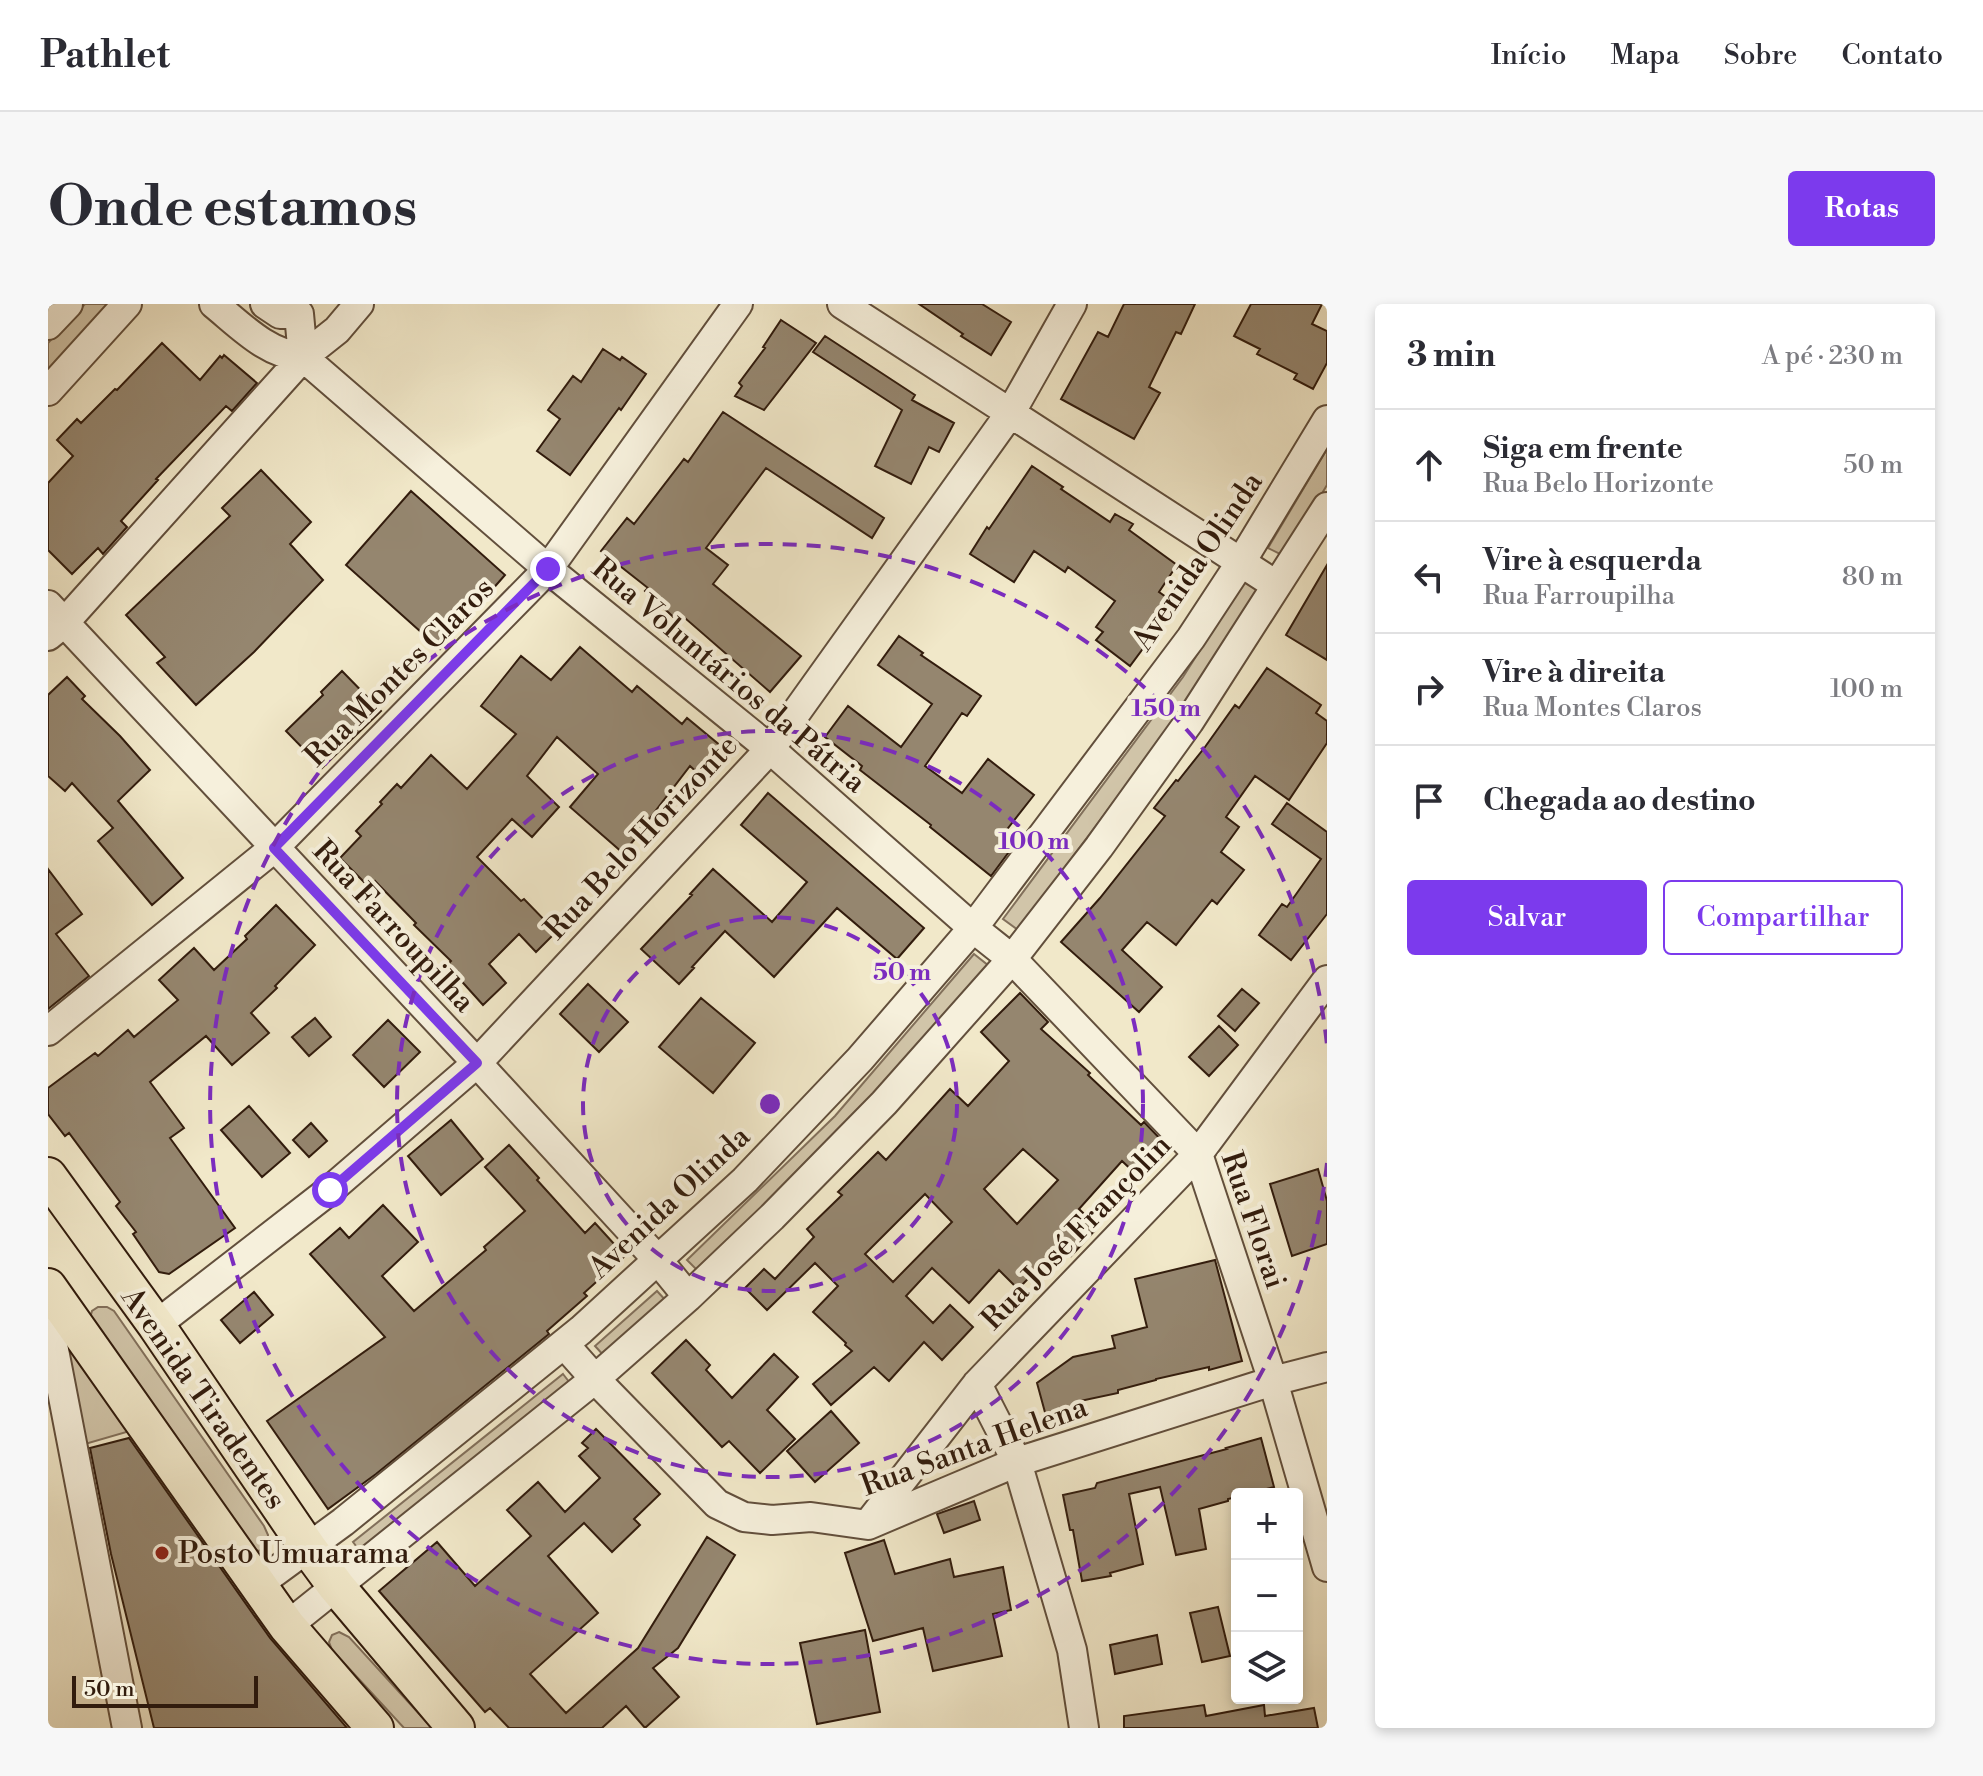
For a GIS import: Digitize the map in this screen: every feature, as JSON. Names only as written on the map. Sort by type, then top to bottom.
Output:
[{"type":"main road","name":"Avenida Tiradentes","points":[[48,1176],[156,1325],[336,1586],[456,1728]]},
{"type":"main road","points":[[48,1287],[287,1626],[375,1728]]},
{"type":"street","points":[[48,325],[68,304]]},
{"type":"street","points":[[48,391],[127,304]]},
{"type":"street","name":"Rua Voluntários da Pátria","points":[[214,304],[264,344],[288,355],[303,357],[548,569],[770,749],[973,928]]},
{"type":"street","points":[[265,304],[280,314],[305,309],[303,357]]},
{"type":"street","points":[[53,621],[303,357],[337,330],[359,304]]},
{"type":"street","name":"Rua Montes Claros","points":[[48,1031],[274,848],[548,569],[738,304]]},
{"type":"street","points":[[842,304],[1276,585]]},
{"type":"street","name":"Rua Belo Horizonte","points":[[156,1325],[330,1190],[477,1063],[770,749],[1011,412],[1072,304]]},
{"type":"street","name":"Avenida Olinda","points":[[257,1585],[343,1522],[564,1344],[745,1180],[804,1120],[973,928],[1191,638],[1327,420]]},
{"type":"street","points":[[287,1626],[595,1379],[772,1217],[884,1103],[1012,959],[1099,847],[1228,665],[1327,507]]},
{"type":"street","name":"Rua Farroupilha","points":[[53,621],[477,1063],[657,1259],[688,1297]]},
{"type":"street","name":"Rua Florai","points":[[973,928],[1012,959],[1198,1154],[1273,1381],[1327,1567]]},
{"type":"street","name":"Rua José Françolin","points":[[868,1525],[977,1384],[1198,1154],[1327,980]]},
{"type":"street","points":[[48,1319],[127,1728]]},
{"type":"street","name":"Rua Santa Helena","points":[[564,1344],[717,1504],[744,1517],[772,1520],[811,1517],[868,1525],[1017,1462],[1273,1381],[1327,1367]]},
{"type":"street","points":[[977,1384],[1017,1462],[1072,1650],[1084,1728]]},
{"type":"shaded area","points":[[85,304],[113,304],[48,371],[48,343]]},
{"type":"shaded area","points":[[1327,449],[1327,485],[1284,556],[1268,548]]},
{"type":"shaded area","points":[[1244,581],[1259,590],[1198,689],[1018,930],[1003,919],[1183,677]]},
{"type":"shaded area","points":[[974,954],[989,966],[847,1127],[700,1273],[687,1260],[835,1116]]},
{"type":"shaded area","points":[[657,1291],[668,1303],[606,1358],[595,1346]]},
{"type":"shaded area","points":[[98,1307],[114,1311],[264,1526],[268,1535],[267,1546],[259,1551],[249,1548],[90,1318],[92,1311]]},
{"type":"shaded area","points":[[62,1333],[130,1431],[85,1444]]},
{"type":"shaded area","points":[[563,1374],[573,1387],[363,1555],[353,1542]]},
{"type":"shaded area","points":[[339,1632],[349,1637],[432,1728],[404,1728],[332,1650],[329,1642],[332,1635]]},
{"type":"building","points":[[919,304],[982,304],[1011,322],[991,355]]},
{"type":"building","points":[[1124,304],[1195,304],[1181,334],[1176,332],[1149,387],[1160,393],[1134,439],[1061,399],[1098,332],[1108,337]]},
{"type":"building","points":[[1251,304],[1322,304],[1312,324],[1327,331],[1327,363],[1313,389],[1294,379],[1297,374],[1257,354],[1260,349],[1234,336]]},
{"type":"building","points":[[781,320],[816,343],[764,410],[735,396],[742,386],[739,383]]},
{"type":"building","points":[[825,336],[915,395],[912,400],[954,423],[939,452],[929,447],[911,484],[875,466],[902,410],[813,352]]},
{"type":"building","points":[[162,343],[200,380],[224,355],[257,383],[232,411],[226,406],[156,479],[121,521],[127,527],[103,554],[98,548],[72,574],[48,550],[48,483],[73,456],[57,440],[77,419],[81,423],[117,390]]},
{"type":"building","points":[[603,349],[620,360],[622,357],[646,374],[570,475],[537,451],[560,419],[548,410],[573,376],[581,382]]},
{"type":"building","points":[[723,412],[884,518],[872,538],[766,468],[706,548],[728,565],[713,584],[801,656],[770,692],[685,618],[680,623],[645,591],[648,588],[601,551],[627,518],[634,524],[684,459],[688,462]]},
{"type":"building","points":[[1032,466],[1110,522],[1115,514],[1133,524],[1129,530],[1177,565],[1159,592],[1176,604],[1130,666],[1096,640],[1103,632],[1096,627],[1115,601],[1068,567],[1065,572],[1034,551],[1014,582],[970,554]]},
{"type":"building","points":[[261,470],[311,522],[290,544],[323,580],[254,652],[196,705],[157,663],[165,657],[126,615],[230,516],[222,508]]},
{"type":"building","points":[[411,491],[505,575],[440,649],[346,565]]},
{"type":"building","points":[[1327,565],[1327,660],[1286,635]]},
{"type":"building","points":[[899,636],[981,696],[967,716],[962,713],[925,766],[962,793],[988,759],[1034,795],[1005,832],[1017,841],[991,876],[860,770],[862,766],[825,737],[848,706],[901,747],[932,704],[878,665]]},
{"type":"building","points":[[580,647],[632,692],[637,686],[682,724],[687,718],[722,747],[700,775],[690,766],[623,853],[570,807],[598,774],[557,737],[527,776],[559,807],[532,837],[512,819],[477,857],[556,932],[536,952],[519,934],[489,964],[506,983],[483,1005],[447,965],[451,961],[414,925],[416,923],[375,881],[369,887],[340,858],[361,836],[356,831],[382,804],[380,802],[397,784],[401,788],[431,755],[467,789],[516,734],[481,706],[521,656],[551,680]]},
{"type":"building","points":[[1267,668],[1321,705],[1316,713],[1327,721],[1327,743],[1289,800],[1255,776],[1226,817],[1239,827],[1221,852],[1244,870],[1217,904],[1212,900],[1176,945],[1147,922],[1122,950],[1162,987],[1139,1012],[1061,942],[1165,816],[1154,808],[1235,705],[1239,708]]},
{"type":"building","points":[[342,671],[381,711],[322,768],[286,731],[323,695],[321,692]]},
{"type":"building","points":[[67,677],[85,696],[82,699],[150,770],[118,801],[183,878],[152,905],[98,841],[113,828],[72,783],[65,791],[48,776],[48,695]]},
{"type":"building","points":[[768,793],[924,928],[897,959],[837,908],[774,977],[725,931],[679,984],[641,949],[713,869],[772,922],[807,882],[741,825]]},
{"type":"building","points":[[1287,803],[1327,832],[1327,914],[1291,960],[1259,935],[1282,904],[1287,907],[1321,859],[1272,824]]},
{"type":"building","points":[[48,869],[82,914],[56,934],[89,976],[48,1009]]},
{"type":"building","points":[[276,905],[315,945],[251,1013],[269,1033],[232,1065],[206,1036],[150,1082],[184,1128],[170,1138],[235,1228],[169,1274],[159,1272],[133,1234],[136,1232],[116,1206],[120,1202],[69,1133],[65,1136],[48,1114],[48,1088],[95,1053],[98,1056],[128,1030],[134,1037],[178,1000],[159,980],[194,948],[214,970],[247,939],[245,936]]},
{"type":"building","points":[[588,984],[628,1022],[599,1052],[560,1014]]},
{"type":"building","points":[[1242,989],[1259,1003],[1235,1031],[1218,1016]]},
{"type":"building","points":[[1020,993],[1048,1022],[1041,1029],[1167,1146],[1139,1177],[1122,1161],[1079,1209],[1098,1227],[1071,1256],[1060,1246],[1018,1289],[999,1270],[969,1303],[932,1268],[906,1296],[933,1323],[950,1305],[973,1327],[942,1360],[924,1342],[889,1381],[874,1367],[831,1405],[813,1384],[852,1351],[813,1312],[838,1286],[815,1263],[767,1310],[745,1288],[764,1269],[775,1279],[814,1237],[807,1229],[842,1195],[838,1192],[878,1152],[886,1160],[950,1089],[968,1106],[1009,1061],[981,1032]],"holes":[[[1023,1149],[1058,1180],[1017,1224],[984,1189]],[[925,1194],[952,1222],[893,1282],[865,1254]]]},
{"type":"building","points":[[701,998],[755,1043],[713,1093],[659,1047]]},
{"type":"building","points":[[315,1018],[331,1037],[309,1056],[292,1037]]},
{"type":"building","points":[[388,1020],[420,1052],[384,1087],[353,1055]]},
{"type":"building","points":[[1219,1026],[1238,1045],[1209,1076],[1189,1057]]},
{"type":"building","points":[[249,1106],[290,1153],[262,1177],[221,1130]]},
{"type":"building","points":[[451,1120],[483,1159],[441,1195],[408,1156]]},
{"type":"building","points":[[311,1123],[327,1141],[309,1157],[293,1140]]},
{"type":"building","points":[[509,1145],[585,1233],[595,1223],[625,1256],[584,1293],[587,1296],[547,1331],[549,1334],[328,1509],[267,1421],[385,1337],[310,1254],[340,1228],[349,1238],[383,1205],[418,1242],[382,1276],[414,1311],[486,1250],[484,1247],[525,1211],[485,1167]]},
{"type":"building","points":[[1318,1169],[1327,1201],[1327,1244],[1292,1256],[1270,1184]]},
{"type":"building","points":[[1215,1260],[1242,1361],[1156,1379],[1118,1390],[1118,1393],[1080,1401],[1081,1407],[1046,1416],[1037,1383],[1073,1357],[1115,1348],[1112,1336],[1147,1327],[1135,1279]]},
{"type":"building","points":[[254,1292],[273,1315],[240,1343],[221,1320]]},
{"type":"building","points":[[686,1340],[710,1365],[706,1370],[732,1398],[774,1354],[798,1377],[767,1410],[795,1439],[760,1473],[729,1441],[722,1447],[652,1373]]},
{"type":"building","points":[[831,1411],[859,1443],[815,1482],[787,1451]]},
{"type":"building","points":[[596,1429],[660,1494],[634,1519],[640,1525],[612,1552],[584,1523],[548,1556],[598,1613],[530,1674],[566,1713],[638,1648],[707,1537],[735,1555],[678,1648],[653,1668],[679,1697],[645,1728],[626,1706],[602,1728],[509,1728],[490,1708],[485,1712],[379,1591],[437,1542],[475,1586],[531,1536],[507,1510],[538,1482],[565,1512],[600,1478],[579,1456],[588,1448],[582,1443]]},
{"type":"building","name":"Posto Umuarama","points":[[129,1438],[270,1638],[347,1728],[154,1728],[111,1554],[90,1448]]},
{"type":"building","points":[[1261,1438],[1274,1487],[1231,1488],[1228,1501],[1199,1509],[1206,1549],[1176,1555],[1160,1487],[1129,1494],[1143,1564],[1110,1573],[1111,1576],[1082,1581],[1063,1495]]},
{"type":"building","points":[[974,1501],[980,1520],[944,1533],[937,1514]]},
{"type":"building","points":[[884,1540],[895,1574],[950,1559],[954,1577],[1003,1567],[1011,1610],[993,1614],[1002,1656],[933,1671],[923,1628],[873,1641],[845,1553]]},
{"type":"building","points":[[1218,1607],[1230,1656],[1202,1662],[1190,1613]]},
{"type":"building","points":[[865,1630],[880,1712],[817,1724],[800,1643]]},
{"type":"building","points":[[1157,1635],[1162,1664],[1115,1674],[1110,1645]]},
{"type":"building","points":[[1204,1705],[1206,1716],[1264,1705],[1265,1716],[1314,1708],[1318,1728],[1124,1728],[1124,1716]]},
{"type":"place","name":"Posto Umuarama","points":[[162,1553]]},
{"type":"route","points":[[330,1190],[477,1063],[274,848],[548,569]]}]
